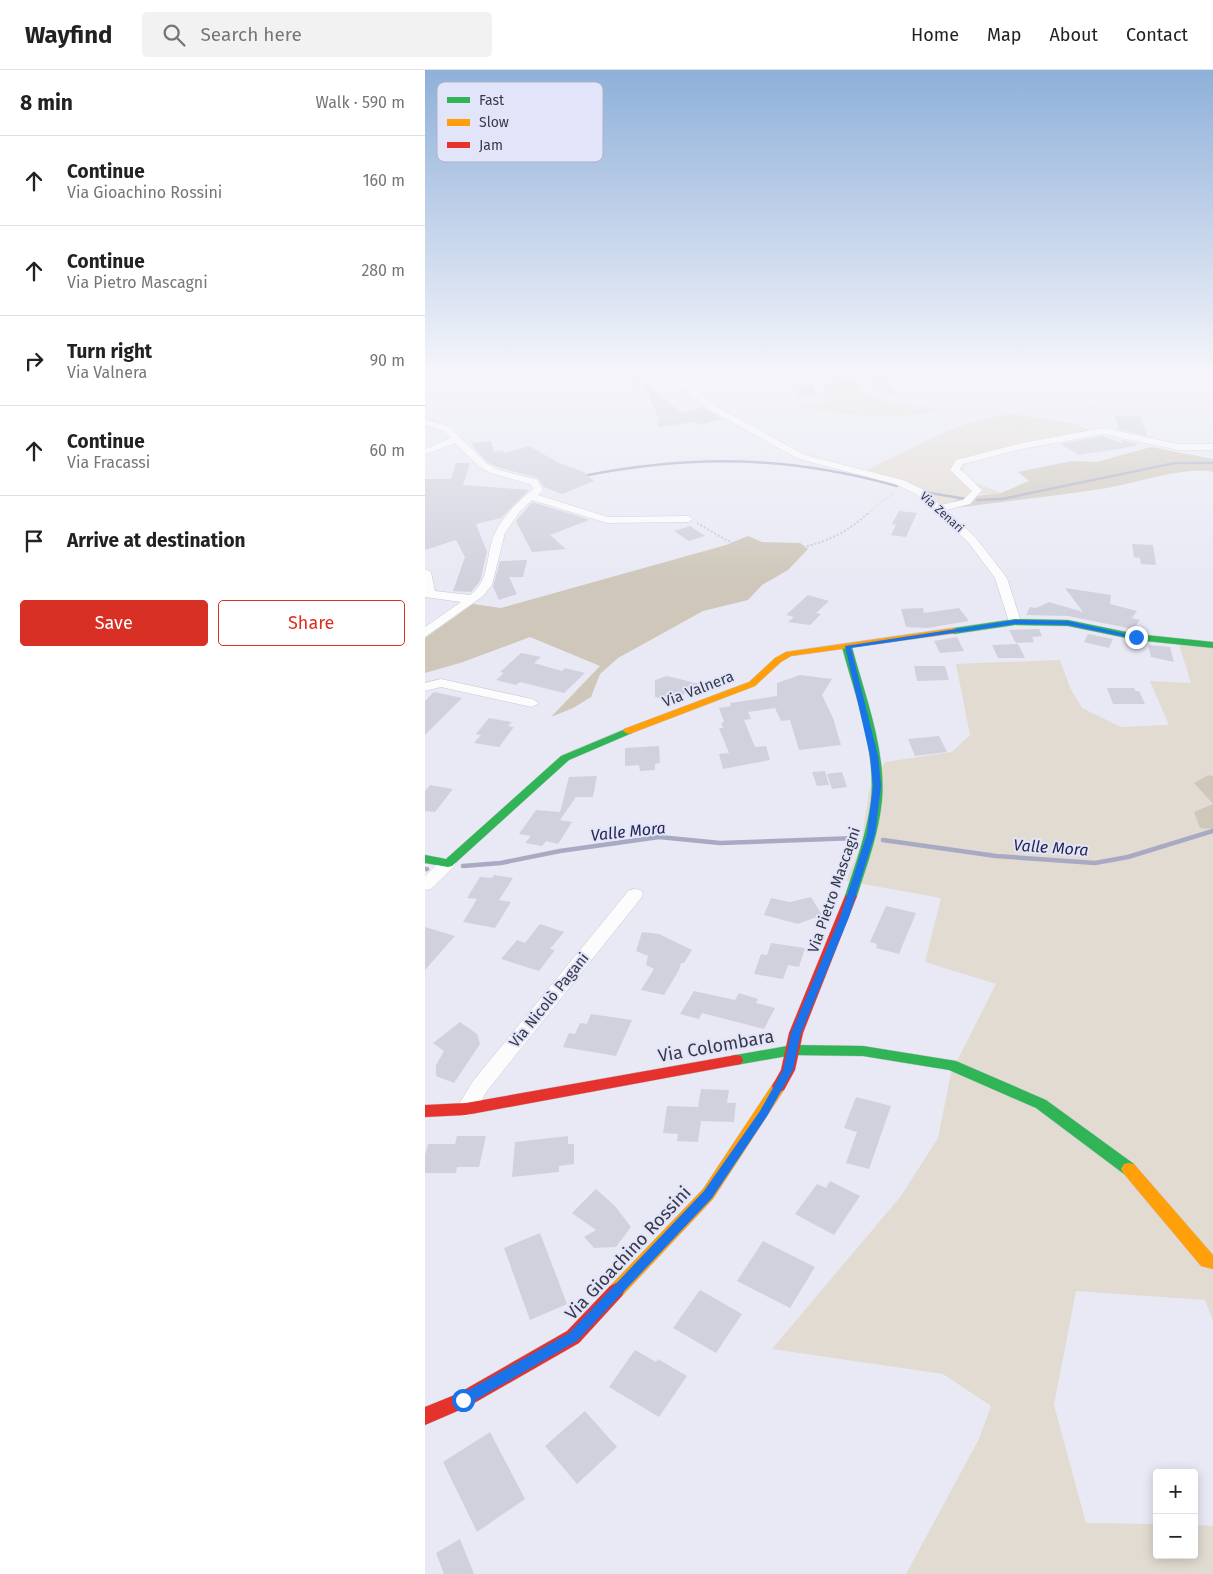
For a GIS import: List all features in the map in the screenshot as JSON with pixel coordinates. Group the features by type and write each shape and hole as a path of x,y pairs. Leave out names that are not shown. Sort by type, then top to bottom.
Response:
{"street":[{"path":"425,452 456,439"},
{"path":"425,633 472,599 488,583 500,533 517,508 533,497 538,490 534,482 493,471 483,465 456,439"},
{"name":"Via Zenari","path":"770,439 802,457 899,482 914,488 939,508 972,540 1001,578 1015,622"},
{"path":"939,508 966,502 975,496 977,490 955,470 959,462 1022,446 1061,439"},
{"path":"1142,439 1178,446 1213,447"},
{"path":"533,497 607,520 688,519"},
{"path":"425,572 428,593 443,597 472,599"},
{"name":"Via Valnera","path":"448,863 565,758 598,742 752,684 782,656 1015,622 1068,623 1136,637 1213,645"},
{"name":"Via Pietro Mascagni","path":"793,1050 796,1033 844,917 871,834 877,786 874,756 847,647"},
{"path":"425,687 441,683 533,703"},
{"path":"425,858 448,863"},
{"path":"425,885 448,863"},
{"name":"Via Nicolò Pagani","path":"466,1109 480,1086 635,894"},
{"name":"Via Colombara","path":"425,1111 466,1109 793,1050 863,1051 951,1065 1041,1104 1129,1169 1207,1261 1213,1262"},
{"name":"Via Gioachino Rossini","path":"425,1416 463,1400 573,1337 708,1194 763,1114 788,1070 793,1050"}],"path":[{"path":"688,519 736,544 763,549 796,548 823,544 844,534 865,519 884,497 914,488"}],"shaded area":[{"path":"929,439 1066,439 978,458 962,466 964,472 972,480 1001,493 970,495 939,510 920,493 862,472"},
{"path":"1151,447 1213,459 1213,472 1189,471 1174,473 1101,489 939,510 959,498 1001,493 1029,481 1018,472 1071,461 1097,462"},
{"path":"748,536 762,542 800,543 808,549 788,570 762,585 748,600 703,611 618,658 600,674 591,697 573,708 551,717 600,666 530,637 463,662 425,673 425,638 473,604 501,608 726,545"},
{"path":"1179,644 1213,648 1213,776 1208,775 1194,783 1213,804 1195,812 1200,827 1213,829 1213,1321 1205,1300 1076,1291 1054,1405 1086,1523 1153,1524 1153,1559 1198,1559 1198,1525 1213,1526 1213,1574 906,1574 979,1439 991,1406 943,1374 772,1349 901,1196 938,1138 951,1073 996,984 925,962 941,898 846,881 861,845 869,791 885,762 952,752 970,735 956,664 1060,660 1070,688 1082,708 1121,727 1169,725 1150,681 1191,683"},
{"path":"1208,775 1213,776 1213,804 1194,783"},
{"path":"1213,804 1213,829 1200,828 1194,812"}],"building":[{"path":"1086,439 1111,439 1123,444 1121,440 1137,443 1136,446 1079,455 1060,444"},
{"path":"491,441 494,452 502,450 505,453 529,446 557,462 584,472 594,481 562,494 544,487 538,478 497,467 487,462 474,448 472,443"},
{"path":"456,463 470,463 463,485 529,490 501,518 476,524 487,552 480,581 471,592 453,591 465,557 456,540 425,550 425,479 451,479"},
{"path":"532,502 589,520 550,535 566,549 532,552 516,521"},
{"path":"899,511 917,513 906,537 891,535 896,525 892,524"},
{"path":"690,526 705,536 689,541 674,531"},
{"path":"1132,544 1153,545 1156,565 1141,564 1140,558 1134,557"},
{"path":"527,560 523,577 509,577 517,594 499,600 493,587 500,561"},
{"path":"1065,588 1111,595 1110,604 1137,611 1132,618 1140,620 1133,629 1068,616 1026,615 1030,607 1036,608 1049,602 1083,612"},
{"path":"808,595 829,601 816,613 821,614 810,625 788,622 794,617 786,615"},
{"path":"923,608 924,613 959,608 969,621 927,628 906,627 901,609"},
{"path":"1039,629 1042,636 1032,637 1034,642 1016,643 1009,630"},
{"path":"1088,634 1113,639 1109,648 1084,642"},
{"path":"957,637 964,651 940,653 934,641"},
{"path":"1018,644 1025,658 998,658 992,645"},
{"path":"1148,645 1170,647 1174,662 1151,657"},
{"path":"521,653 541,657 534,663 562,671 565,668 585,673 564,693 520,682 516,685 496,680 504,673 500,672"},
{"path":"914,666 945,666 949,680 917,681"},
{"path":"800,675 832,679 822,695 833,718 841,745 799,750 790,720 781,721 775,708 748,712 751,719 744,720 755,747 766,746 770,760 723,769 719,754 729,753 719,728 723,728 721,723 724,722 719,708 731,706 730,703 777,696 777,683"},
{"path":"667,676 708,686 667,700 655,697 655,680"},
{"path":"1107,688 1134,688 1136,691 1139,691 1145,704 1113,704"},
{"path":"434,692 462,698 425,735 425,701"},
{"path":"489,718 512,722 508,726 514,727 499,747 474,743 481,735 476,734"},
{"path":"939,736 947,752 915,756 908,739"},
{"path":"659,746 660,763 655,764 655,770 640,771 639,765 625,766 625,748"},
{"path":"825,771 829,785 817,786 812,772"},
{"path":"842,772 847,787 832,789 827,774"},
{"path":"597,776 593,797 576,797 560,820 572,822 558,844 546,841 542,846 525,843 531,836 519,834 536,810 560,812 569,777"},
{"path":"430,785 453,789 435,812 425,811 425,791"},
{"path":"494,875 513,878 499,900 511,902 495,928 463,922 477,899 467,898 480,877 492,878"},
{"path":"811,897 822,915 798,924 764,915 771,898 790,902"},
{"path":"886,906 916,913 899,954 876,948 877,944 870,942"},
{"path":"540,924 564,932 550,949 555,950 539,971 501,959 517,940 525,943"},
{"path":"425,927 455,936 425,970"},
{"path":"642,932 659,934 692,950 684,963 681,963 679,970 664,995 641,990 654,969 646,965 648,956 636,951"},
{"path":"771,943 805,948 799,967 788,965 783,979 754,974 761,954 767,955"},
{"path":"694,991 735,1000 739,993 758,999 756,1003 775,1008 764,1029 702,1013 699,1019 680,1014"},
{"path":"591,1014 632,1020 616,1056 563,1047 569,1033 575,1034 580,1023 587,1024"},
{"path":"460,1022 477,1034 480,1044 454,1083 436,1076 436,1065 444,1051 433,1043"},
{"path":"701,1089 729,1090 727,1103 736,1103 734,1122 701,1121 698,1142 677,1141 678,1134 663,1133 667,1106 698,1107"},
{"path":"856,1097 891,1106 869,1169 846,1163 857,1132 844,1128"},
{"path":"457,1136 486,1136 479,1167 457,1167 456,1173 425,1173 425,1156 428,1144 455,1144"},
{"path":"568,1136 568,1144 574,1144 574,1164 559,1166 559,1172 512,1177 515,1142"},
{"path":"830,1181 860,1196 834,1235 795,1214 817,1184 826,1188"},
{"path":"596,1189 615,1206 631,1227 616,1247 594,1248 584,1237 596,1230 572,1213"},
{"path":"540,1233 567,1304 530,1320 504,1248"},
{"path":"763,1241 815,1267 790,1308 737,1281"},
{"path":"700,1290 742,1314 716,1353 673,1328"},
{"path":"635,1350 656,1362 658,1359 687,1376 659,1417 609,1387"},
{"path":"585,1411 617,1447 577,1484 545,1446"},
{"path":"490,1432 525,1499 477,1532 443,1462"},
{"path":"460,1539 474,1574 444,1574 436,1553"}],"waterway":[{"path":"583,476 663,464 741,462 818,469 897,486"},
{"path":"977,500 1002,499 1175,463 1213,463"},
{"path":"924,492 966,499"},
{"name":"Valle Mora","path":"883,840 996,856 1095,863 1128,857 1213,831"},
{"name":"Valle Mora","path":"463,866 501,863 560,851 659,837 720,843 856,838"}],"traffic: fast":[{"path":"954,631 1015,622 1068,623 1136,637 1213,645"},
{"path":"847,647 870,733 877,785 872,828 851,896"},
{"path":"425,859 448,863 565,758 628,731"},
{"path":"736,1060 793,1050 863,1051 951,1065 1041,1104 1129,1169"}],"traffic: slow":[{"path":"628,731 752,684 778,660 789,654 954,631"},
{"path":"616,1291 708,1194 779,1086"},
{"path":"1129,1169 1207,1261 1213,1262"}],"traffic: jam":[{"path":"779,1086 788,1070 796,1033 851,896"},
{"path":"425,1111 466,1109 736,1060"},
{"path":"425,1416 463,1400 573,1337 616,1291"}],"route":[{"path":"463,1400 573,1337 708,1194 763,1114 788,1070 796,1033 844,917 871,834 877,786 874,756 847,647 1015,622 1068,623 1136,637"}]}
